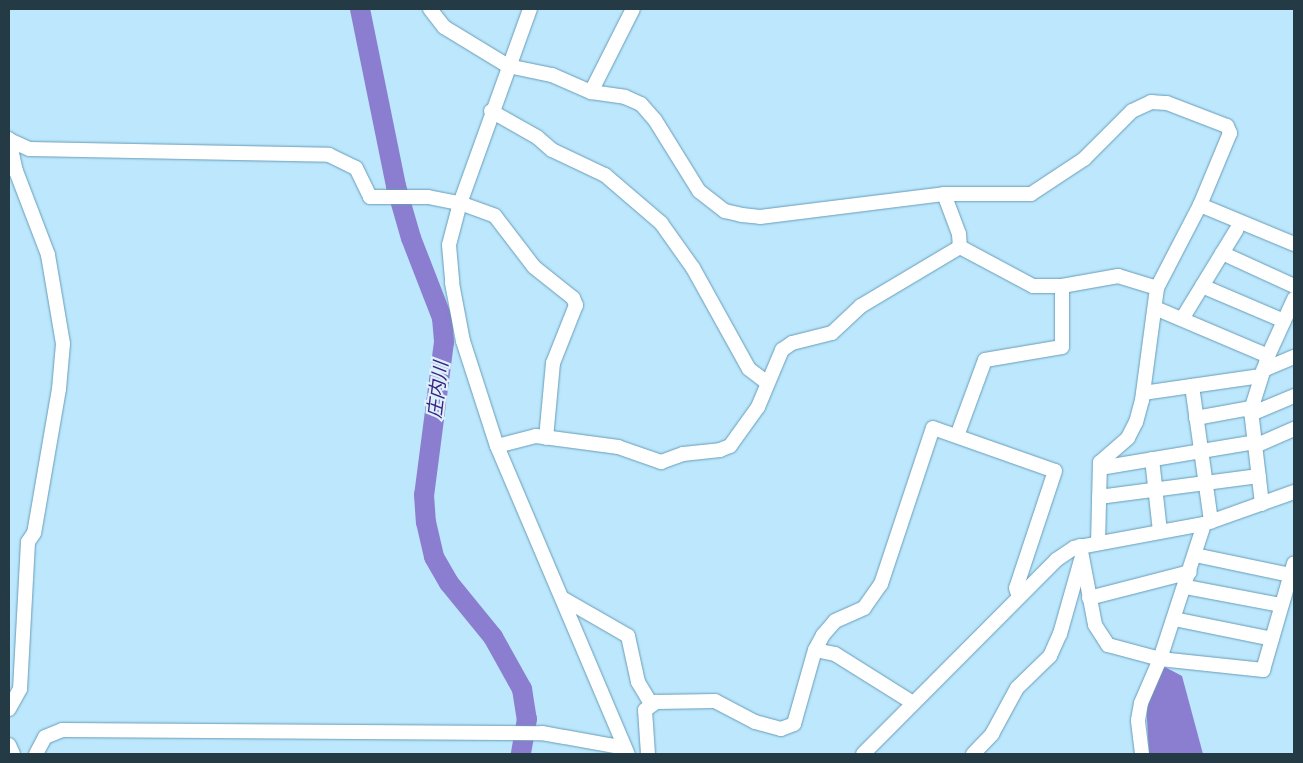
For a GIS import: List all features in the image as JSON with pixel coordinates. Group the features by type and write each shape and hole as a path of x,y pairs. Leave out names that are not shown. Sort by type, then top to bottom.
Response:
{"street":[{"path":"430,9 444,27 508,66 552,74 591,92 625,98 641,104 655,120 699,191 725,211 760,217 944,194 1030,194 1084,159 1132,111 1151,102 1167,102 1227,126 1230,133 1200,204 1158,288 1143,393 1128,438 1100,462 1098,542"},
{"path":"591,92 633,9"},
{"path":"526,10 460,203 449,245 452,282 463,341 497,446 626,751"},
{"path":"491,111 537,137 552,150 605,175 661,223 693,268 749,369 766,382"},
{"path":"9,139 29,149 329,155 356,168 370,196 377,198 428,196 460,203 495,216 534,267 573,298 576,305 553,364 546,438"},
{"path":"9,139 16,171 48,255 63,344 60,388 34,533 28,542 20,689 9,709"},
{"path":"944,194 959,234 960,247"},
{"path":"1200,204 1294,244"},
{"path":"1182,319 1236,229"},
{"path":"497,446 536,436 618,447 661,462 683,454 720,450 730,446 758,407 766,382 782,350 792,343 832,333 861,306 960,247"},
{"path":"960,247 1033,286 1062,286 1118,276 1158,288"},
{"path":"1222,253 1294,286"},
{"path":"957,436 985,360 1062,347 1062,286"},
{"path":"1202,286 1284,321"},
{"path":"1262,504 1251,411 1268,356 1294,298"},
{"path":"1155,308 1268,356"},
{"path":"1143,393 1262,373 1294,357"},
{"path":"1142,754 1138,720 1141,703 1160,660 1195,554 1208,523 1205,483 1192,386"},
{"path":"1196,418 1251,411 1294,396"},
{"path":"648,754 645,710 651,704 715,701 755,722 788,729 794,724 815,650 835,621 864,608 881,584 932,428 1056,471 1016,588 1019,597"},
{"path":"1100,468 1255,444 1294,429"},
{"path":"1152,459 1160,532"},
{"path":"1099,497 1259,476"},
{"path":"863,754 1056,560 1080,552 1098,542 1208,523 1294,492"},
{"path":"1080,552 1095,626 1108,645 1160,660 1263,670 1292,569 1195,554"},
{"path":"973,754 992,734 1018,688 1039,668 1054,647 1080,552"},
{"path":"1089,598 1190,572"},
{"path":"1186,586 1281,605"},
{"path":"562,598 628,636 632,642 638,682 651,704"},
{"path":"1174,619 1272,639"},
{"path":"815,650 834,654 913,702"},
{"path":"36,754 44,737 62,730 542,733 626,751"},
{"path":"9,746 12,754"}],"shaded area":[{"path":"1163,666 1182,676 1203,754 1149,754 1146,701"}],"waterway":[{"name":"庄内川","path":"360,9 396,186 411,238 442,318 444,342 424,495 426,522 434,557 449,583 493,637 522,689 527,719 521,754"}]}
